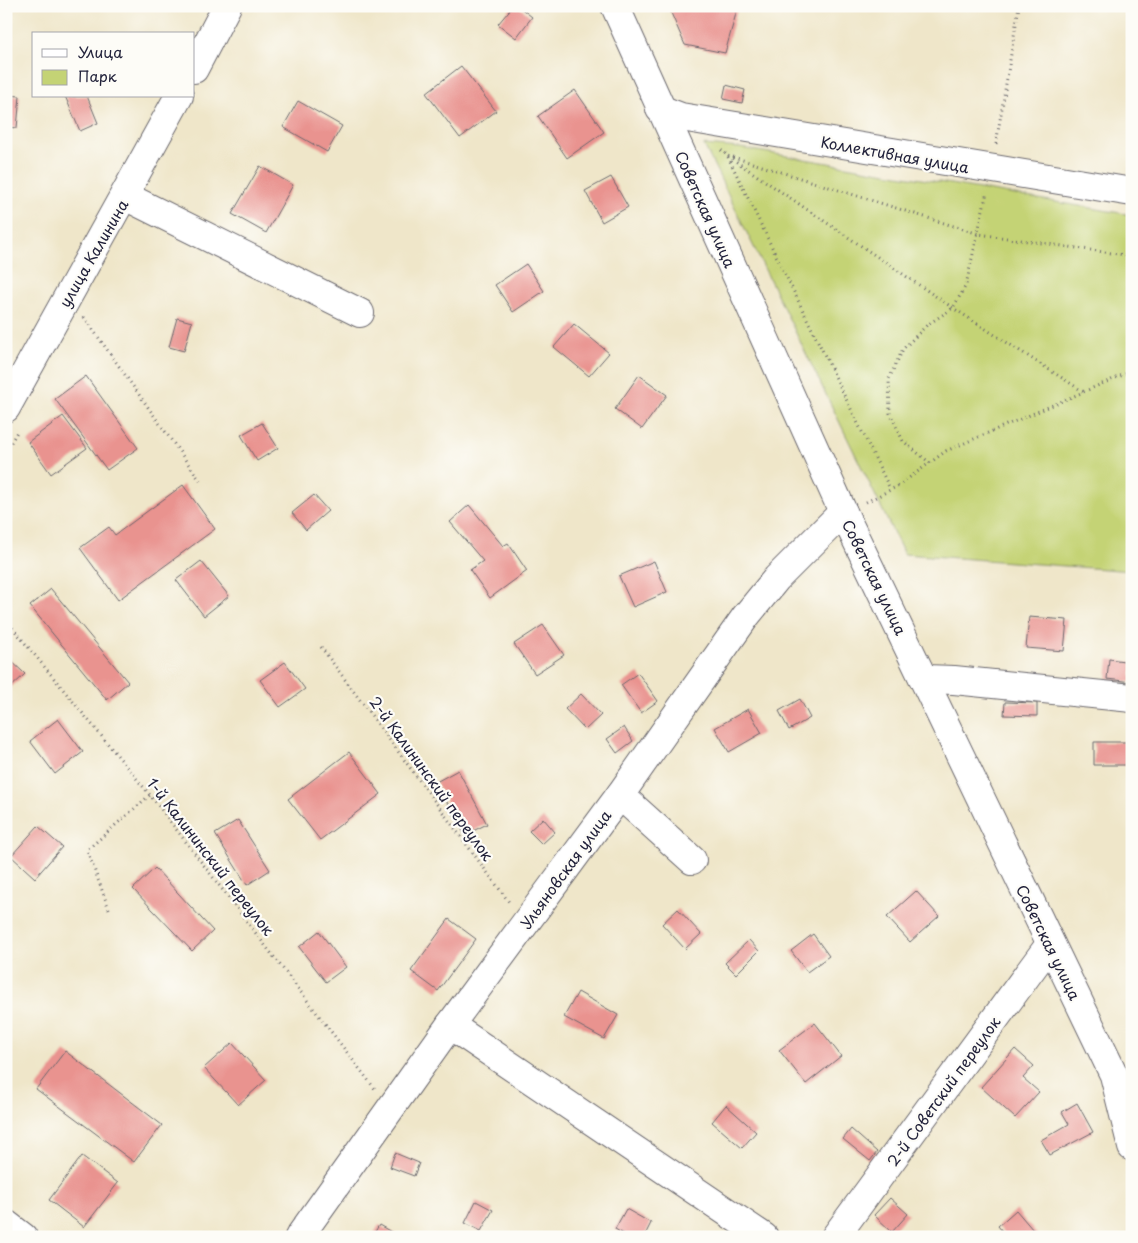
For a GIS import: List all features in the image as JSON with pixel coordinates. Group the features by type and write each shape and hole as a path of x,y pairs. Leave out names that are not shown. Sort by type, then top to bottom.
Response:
{"street":[{"path":"195,67 227,6"},
{"name":"Советская улица","path":"614,6 843,512 925,679 1050,944 1123,1076 1132,1147"},
{"name":"улица Калинина","path":"6,408 178,98"},
{"name":"Коллективная улица","path":"660,109 680,117 1132,192"},
{"path":"125,196 360,313"},
{"name":"Ульяновская улица","path":"299,1237 450,1025 620,795 746,616 777,578 843,512"},
{"path":"925,679 954,680 1132,698"},
{"path":"620,795 692,860"},
{"name":"2-й Советский переулок","path":"835,1237 1050,944"},
{"path":"450,1025 764,1237"},
{"path":"6,1224 23,1237"}],"path":[{"path":"930,463 903,441 890,413 889,379 903,349 927,325 954,308 966,285 992,170 1019,6"},
{"path":"714,144 727,155 954,308 1084,392"},
{"path":"727,155 890,489"},
{"path":"727,155 978,234 1132,256"},
{"path":"67,298 83,316 201,482"},
{"path":"843,512 890,489 946,451 1132,371"},
{"name":"1-й Калининский переулок","path":"6,620 150,795 391,1110"},
{"name":"2-й Калининский переулок","path":"321,647 525,923"},
{"path":"109,909 87,850 150,795"}],"green space":[{"path":"704,145 740,148 1132,215 1132,571 904,554"}],"building":[{"path":"513,6 518,6 532,17 516,38 498,24"},
{"path":"668,6 731,6 737,10 725,53 685,45"},
{"path":"461,66 496,111 460,138 426,93"},
{"path":"726,85 745,90 742,103 723,99"},
{"path":"575,90 604,132 567,158 538,116"},
{"path":"6,95 20,96 17,128 6,127"},
{"path":"66,98 88,98 98,123 80,131"},
{"path":"298,101 342,126 327,152 283,127"},
{"path":"260,166 293,185 266,233 232,214"},
{"path":"611,177 628,207 602,222 585,191"},
{"path":"526,264 544,291 513,312 495,285"},
{"path":"177,318 192,322 184,351 169,347"},
{"path":"574,324 609,353 589,376 554,347"},
{"path":"639,375 667,395 642,429 615,409"},
{"path":"86,376 138,448 107,470 55,399"},
{"path":"63,416 87,448 51,474 28,442"},
{"path":"262,423 278,448 257,461 241,435"},
{"path":"183,485 215,529 118,600 80,548 109,527 115,535"},
{"path":"314,495 328,511 306,530 292,513"},
{"path":"469,505 503,546 508,543 527,571 490,598 470,570 483,561 450,522"},
{"path":"201,561 229,596 204,616 176,580"},
{"path":"654,561 667,592 633,607 619,576"},
{"path":"51,589 128,682 107,700 30,606"},
{"path":"1029,617 1067,620 1064,651 1026,648"},
{"path":"543,625 564,655 535,674 514,644"},
{"path":"6,656 25,674 6,692"},
{"path":"1109,659 1132,662 1132,682 1107,679"},
{"path":"285,662 305,689 280,707 260,680"},
{"path":"638,673 658,701 641,713 621,685"},
{"path":"581,694 601,715 585,730 565,709"},
{"path":"800,699 810,718 789,730 779,711"},
{"path":"1005,702 1037,703 1037,716 1004,715"},
{"path":"748,709 762,733 729,752 715,728"},
{"path":"58,719 83,752 55,774 30,741"},
{"path":"624,727 633,741 617,753 607,739"},
{"path":"1094,742 1127,742 1126,765 1094,765"},
{"path":"349,752 381,794 320,840 288,799"},
{"path":"458,770 487,824 465,835 436,782"},
{"path":"543,818 555,832 542,844 529,831"},
{"path":"238,820 270,870 247,885 215,834"},
{"path":"38,826 62,847 35,878 11,856"},
{"path":"155,868 213,931 192,951 133,889"},
{"path":"916,891 939,916 910,942 887,917"},
{"path":"678,909 701,934 685,949 662,924"},
{"path":"449,919 476,939 438,991 411,971"},
{"path":"319,931 346,967 326,982 299,947"},
{"path":"813,934 829,956 807,972 791,951"},
{"path":"749,940 759,951 736,974 725,963"},
{"path":"578,992 618,1015 604,1039 564,1017"},
{"path":"815,1023 841,1056 806,1084 779,1050"},
{"path":"232,1043 266,1080 238,1105 204,1068"},
{"path":"1015,1049 1034,1066 1023,1078 1039,1092 1015,1118 981,1087"},
{"path":"65,1051 162,1125 134,1162 36,1089"},
{"path":"1077,1103 1093,1132 1050,1155 1041,1140 1069,1124 1062,1112"},
{"path":"726,1105 756,1132 742,1148 712,1122"},
{"path":"851,1129 877,1152 870,1161 843,1139"},
{"path":"395,1153 419,1163 414,1176 390,1167"},
{"path":"82,1156 118,1183 84,1227 49,1200"},
{"path":"890,1198 908,1214 892,1232 874,1215"},
{"path":"476,1201 493,1210 481,1231 465,1223"},
{"path":"626,1209 651,1223 644,1237 629,1237 615,1229"},
{"path":"1016,1210 1039,1237 1007,1237 998,1226"},
{"path":"379,1225 400,1237 372,1237"}]}
